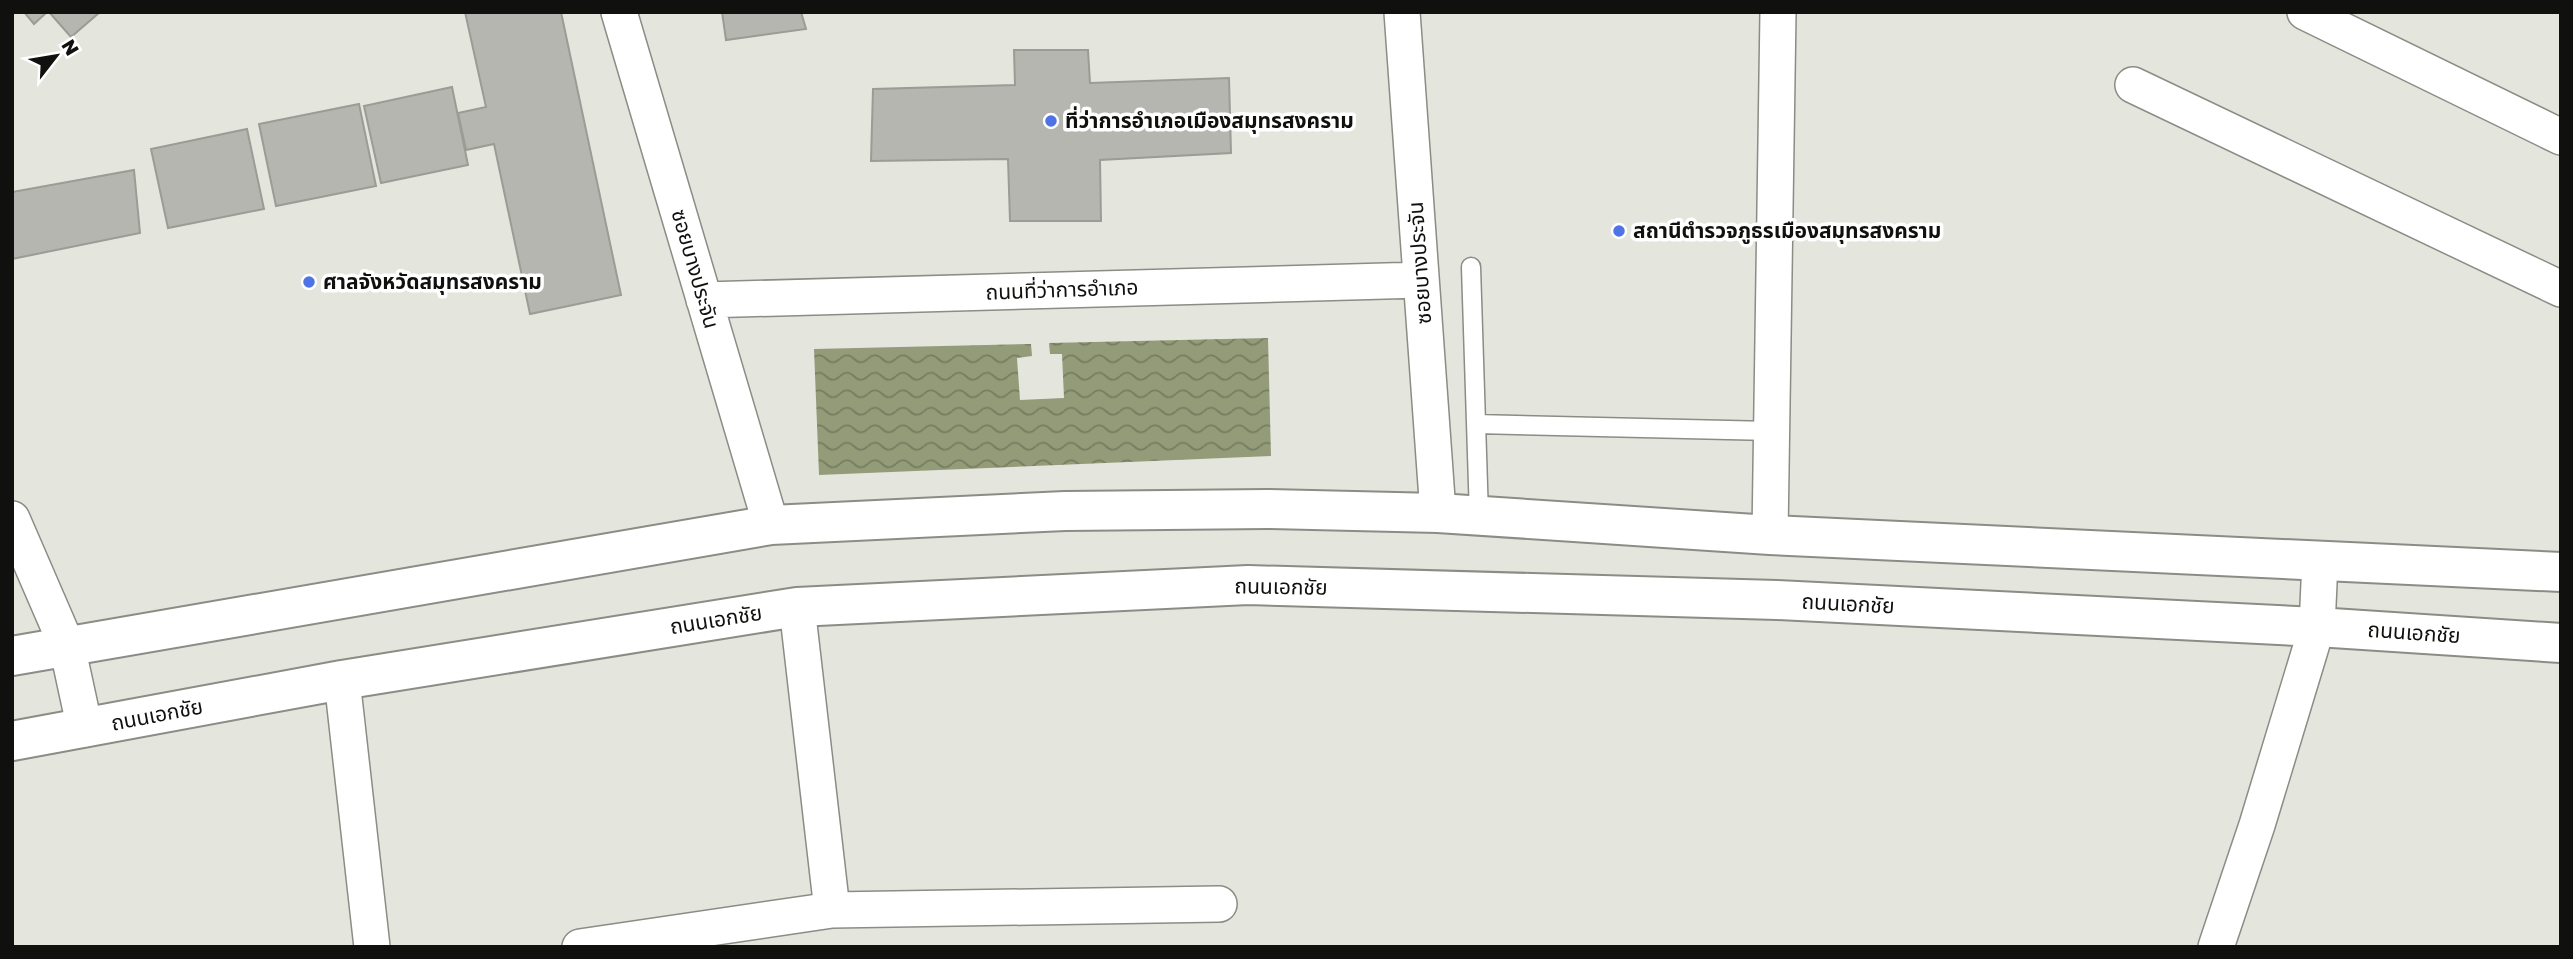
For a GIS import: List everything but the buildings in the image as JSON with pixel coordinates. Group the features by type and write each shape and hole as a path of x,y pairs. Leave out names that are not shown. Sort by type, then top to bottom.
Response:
{"main road":[{"path":"12,656 771,525 1065,511 1268,509 1438,513 1770,535 2561,572"},
{"name":"ถนนเอกชัย","path":"12,741 342,680 797,607 1248,585 1777,600 2317,627 2561,643"}],"street":[{"name":"ซอยบางประจัน","path":"619,12 771,525"},
{"name":"ซอยบางประจัน","path":"1402,12 1438,513"},
{"path":"1770,535 1778,12"},
{"path":"2305,12 2561,136"},
{"path":"2133,85 2561,289"},
{"name":"ถนนที่ว่าการอำเภอ","path":"704,300 1421,280"},
{"path":"12,519 67,646 85,729"},
{"path":"2216,947 2257,825 2317,627 2319,561"},
{"path":"797,607 832,910"},
{"path":"342,680 372,947"},
{"path":"580,947 832,910 1219,904"}],"lane":[{"path":"1471,267 1479,516"},
{"path":"1476,424 1772,431"}],"water":[{"path":"1268,338 1271,456 819,475 814,349 1031,344 1032,356 1017,358 1020,400 1064,398 1062,354 1050,354 1049,343"}],"place":[{"name":"ที่ว่าการอำเภอเมืองสมุทรสงคราม","path":"1051,121"},
{"name":"สถานีตำรวจภูธรเมืองสมุทรสงคราม","path":"1619,231"},
{"name":"ศาลจังหวัดสมุทรสงคราม","path":"309,282"}]}
